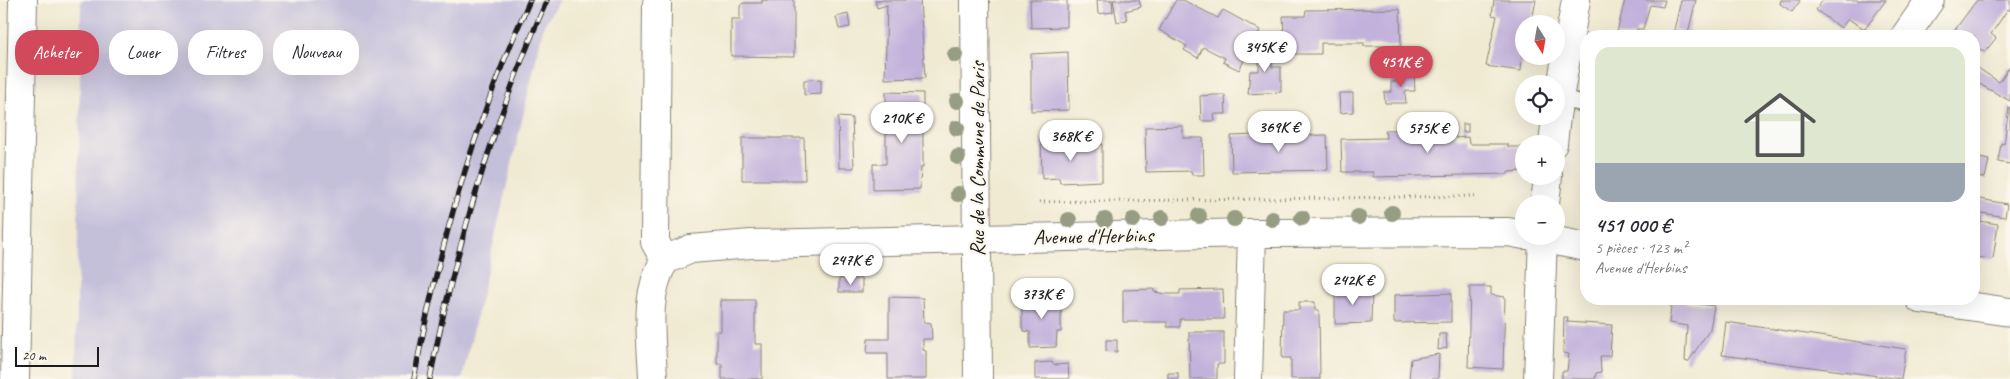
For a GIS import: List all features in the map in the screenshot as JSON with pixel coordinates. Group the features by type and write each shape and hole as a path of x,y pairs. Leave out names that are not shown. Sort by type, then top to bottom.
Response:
{"street":[{"path":"15,379 22,0"},
{"name":"Rue de la Commune de Paris","path":"975,0 978,379"},
{"path":"1563,75 1576,0"},
{"path":"1909,30 1930,0"},
{"path":"653,379 650,293 656,274 665,260 655,242 657,3"},
{"path":"1248,379 1252,233"},
{"name":"Avenue d'Herbins","path":"665,260 691,249 751,244 1252,233 1515,233"},
{"name":"Avenue d'Herbins","path":"1565,242 1580,246"},
{"path":"1536,245 1538,379"},
{"path":"1962,305 2010,312"}],"lane":[{"path":"1565,108 1580,105"}],"path":[{"path":"1039,202 1477,196"}],"shaded area":[{"path":"81,0 559,0 544,25 462,379 76,379 80,75 99,75 99,30 81,30"}],"building":[{"path":"762,0 794,0 794,57 731,56 731,19 740,19 740,6 743,3 762,3"},
{"path":"875,0 920,0 925,78 885,79 887,5 877,8"},
{"path":"1030,0 1067,0 1067,27 1031,28"},
{"path":"1097,0 1112,0 1113,12 1098,14"},
{"path":"1113,0 1139,0 1141,7 1125,11 1127,20 1117,22"},
{"path":"1176,0 1183,0 1218,18 1223,10 1260,30 1239,70 1223,62 1225,58 1203,47 1198,58 1184,50 1187,46 1159,30"},
{"path":"1494,0 1536,0 1533,15 1515,15 1515,65 1521,65 1521,71 1486,66 1497,16 1492,15"},
{"path":"1625,0 1665,0 1663,7 1650,5 1643,29 1618,30"},
{"path":"1681,0 1696,0 1689,30 1674,30"},
{"path":"1781,0 1800,1 1792,12 1780,4"},
{"path":"1823,0 1886,0 1865,29 1848,19 1841,28 1816,10"},
{"path":"1977,0 2010,0 2010,11 2008,9 1991,34 1996,38 1985,52 1980,49 1980,30 1955,30"},
{"path":"1400,9 1401,46 1364,46 1364,43 1321,43 1321,54 1285,54 1283,16 1305,16 1306,10"},
{"path":"848,14 850,27 839,29 836,17"},
{"path":"1259,39 1271,46 1272,67 1281,67 1281,92 1248,94 1250,71 1259,71"},
{"path":"1068,52 1069,110 1031,111 1031,54"},
{"path":"2010,66 2010,101 1980,84 1980,69 1999,82"},
{"path":"1414,70 1415,91 1405,91 1406,103 1385,103 1384,92 1391,92 1391,82 1399,82 1399,71"},
{"path":"821,79 821,94 804,95 804,80"},
{"path":"886,92 923,93 923,167 921,167 920,189 873,190 873,164 886,164"},
{"path":"1339,93 1353,93 1353,112 1340,113"},
{"path":"1225,95 1226,114 1214,114 1215,121 1201,121 1200,96"},
{"path":"2009,107 2010,164 1998,162 2001,143 2004,144"},
{"path":"838,117 852,118 854,168 839,168"},
{"path":"1428,123 1455,123 1455,138 1468,137 1469,144 1508,144 1508,147 1515,147 1515,172 1509,172 1508,174 1373,177 1373,172 1342,172 1341,139 1386,138 1385,130 1428,129"},
{"path":"1463,124 1468,124 1468,132 1463,132"},
{"path":"1183,126 1183,138 1203,138 1204,175 1192,175 1191,171 1146,172 1145,127"},
{"path":"1279,134 1279,136 1327,135 1328,170 1232,172 1231,136"},
{"path":"1057,137 1057,144 1102,144 1102,181 1060,183 1059,178 1042,179 1041,138"},
{"path":"742,138 804,138 805,180 742,180"},
{"path":"1980,158 1989,160 1985,178 1980,177"},
{"path":"1980,199 2007,204 2005,217 1982,213 1980,221"},
{"path":"1980,221 1998,224 1993,259 1980,258"},
{"path":"839,279 862,279 862,292 839,292"},
{"path":"1335,287 1348,287 1349,291 1372,291 1371,323 1335,324"},
{"path":"1470,287 1491,287 1491,295 1505,297 1503,369 1468,367"},
{"path":"1154,289 1154,292 1180,294 1180,290 1223,289 1224,319 1180,319 1180,327 1167,327 1167,322 1123,322 1123,290"},
{"path":"1451,293 1451,322 1394,323 1394,295"},
{"path":"1058,294 1061,297 1061,332 1057,332 1056,347 1030,348 1030,332 1024,331 1022,327 1022,307 1026,307 1026,295"},
{"path":"889,297 923,298 924,322 931,323 932,339 923,339 923,350 926,351 926,379 888,379 888,353 867,353 868,339 889,339"},
{"path":"721,300 755,300 755,344 762,344 762,379 722,379 722,364 717,364 717,331 721,331"},
{"path":"1299,302 1315,302 1315,310 1319,310 1320,379 1291,379 1291,358 1282,358 1283,310 1299,310"},
{"path":"1671,305 1714,306 1710,329 1688,362 1685,361 1687,326 1669,323"},
{"path":"1564,317 1568,317 1567,322 1612,325 1610,356 1600,356 1601,372 1596,373 1595,379 1562,379 1562,371 1567,371 1569,354 1563,353"},
{"path":"1726,322 1906,349 1901,379 1722,355"},
{"path":"1189,332 1224,332 1224,364 1217,364 1217,379 1190,379"},
{"path":"1439,334 1446,334 1447,348 1438,350"},
{"path":"1106,340 1117,340 1117,352 1106,351"},
{"path":"1439,354 1438,379 1409,379 1411,359"},
{"path":"1052,362 1055,365 1068,364 1069,379 1035,379 1035,363"},
{"path":"1168,373 1178,373 1178,379 1168,379"}],"railway":[{"path":"414,379 435,282 460,186 492,92 530,0"},
{"path":"430,379 451,282 478,186 509,92 547,0"}]}
